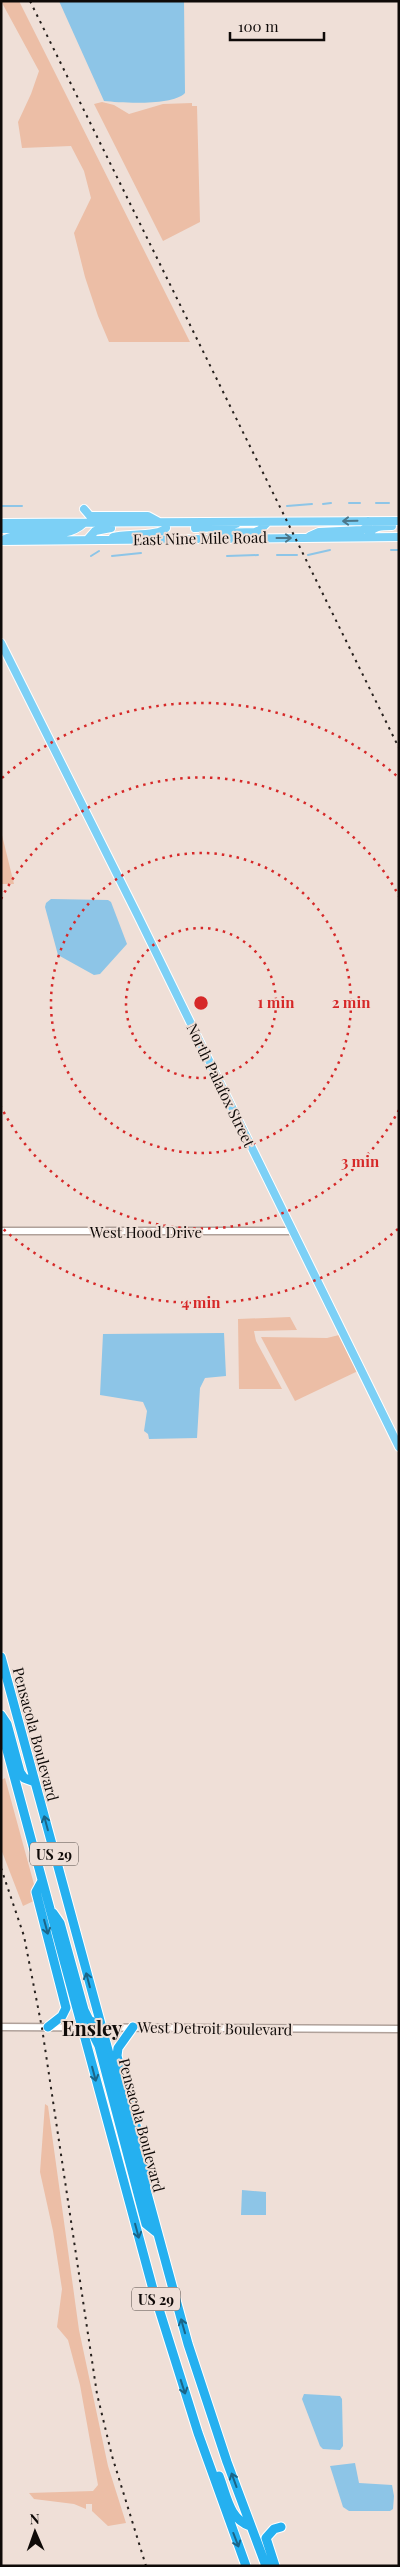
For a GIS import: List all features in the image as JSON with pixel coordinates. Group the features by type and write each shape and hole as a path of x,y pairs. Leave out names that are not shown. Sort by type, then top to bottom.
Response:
{"highway":[{"name":"Pensacola Boulevard","path":"1,1657 188,2344 250,2526 266,2566"},
{"path":"1,1714 7,1724 20,1772 24,1778 35,1782"},
{"name":"US 29","path":"1,1728 154,2293 198,2433 246,2566"},
{"path":"42,1881 36,1892 66,2008 62,2016 48,2028"},
{"path":"49,1907 60,1922 84,2010 89,2020 101,2027"},
{"path":"82,2027 93,2034 99,2046 146,2224 156,2232"},
{"path":"133,2027 118,2048 117,2056 148,2173 145,2191"},
{"path":"198,2433 208,2445 234,2516 240,2522 250,2526"},
{"path":"275,2566 266,2538 274,2529 281,2527"}],"main road":[{"path":"84,509 90,516 148,516 163,525"},
{"path":"306,538 318,532 362,530 368,527 368,521"},
{"name":"East Nine Mile Road","path":"1,523 84,523 226,528 241,522 399,521"},
{"path":"268,522 268,538"},
{"path":"203,538 215,533 260,530 268,522"},
{"path":"1,529 60,528 71,523"},
{"path":"1,541 16,534 64,534 77,530 84,523"},
{"path":"107,539 123,534 157,533 163,525"},
{"path":"88,539 92,533 103,528 163,525"},
{"path":"368,537 370,531 376,527 399,526"},
{"name":"East Nine Mile Road","path":"1,541 397,538"},
{"name":"North Palafox Street","path":"1,643 138,916 399,1447"}],"street":[{"name":"West Hood Drive","path":"1,1231 292,1232"},
{"name":"West Detroit Boulevard","path":"1,2027 399,2029"}],"shaded area":[{"path":"1,1 19,1 190,342 109,342 85,277 74,233 91,198 84,171 71,146 22,148 18,122 39,71"},
{"path":"102,102 114,105 129,114 163,104 192,103 192,106 197,106 200,222 163,241 94,104"},
{"path":"1,831 14,884 1,884"},
{"path":"290,1317 297,1330 254,1331 256,1341 282,1389 239,1389 238,1319"},
{"path":"339,1335 358,1371 295,1401 261,1337 327,1338"},
{"path":"5,1778 38,1899 23,1906 1,1849 1,1780"},
{"path":"45,2104 48,2106 79,2330 108,2466 126,2523 108,2526 92,2511 92,2504 86,2504 86,2509 74,2504 34,2499 29,2493 93,2491 98,2485 80,2385 68,2340 57,2327 62,2289 53,2231 40,2172"}],"water":[{"path":"59,1 184,1 185,93 179,97 159,102 104,101"},
{"path":"51,899 108,900 111,902 127,944 100,974 94,975 58,955 45,907 46,903"},
{"path":"224,1333 226,1376 205,1378 200,1388 197,1438 149,1439 148,1434 144,1431 147,1411 143,1402 100,1395 103,1334"},
{"path":"242,2190 266,2192 266,2215 241,2215"},
{"path":"304,2394 340,2396 342,2399 343,2446 340,2450 323,2449 320,2446 302,2399"},
{"path":"355,2463 359,2483 392,2485 394,2496 393,2509 390,2511 349,2511 343,2507 330,2466"}],"waterway":[{"path":"323,504 331,503"},
{"path":"349,503 360,503"},
{"path":"376,503 389,503"},
{"path":"287,506 312,504"},
{"path":"1,506 22,506"},
{"path":"308,555 330,550"},
{"path":"391,550 399,550"},
{"path":"91,556 99,551"},
{"path":"112,556 141,553"},
{"path":"227,556 258,555"},
{"path":"277,555 297,555"}],"railway":[{"path":"30,1 399,748"},
{"path":"1,1868 24,1936 42,2028 97,2394 112,2456 146,2566"}],"district":[{"name":"Ensley","path":"92,2027"}]}
